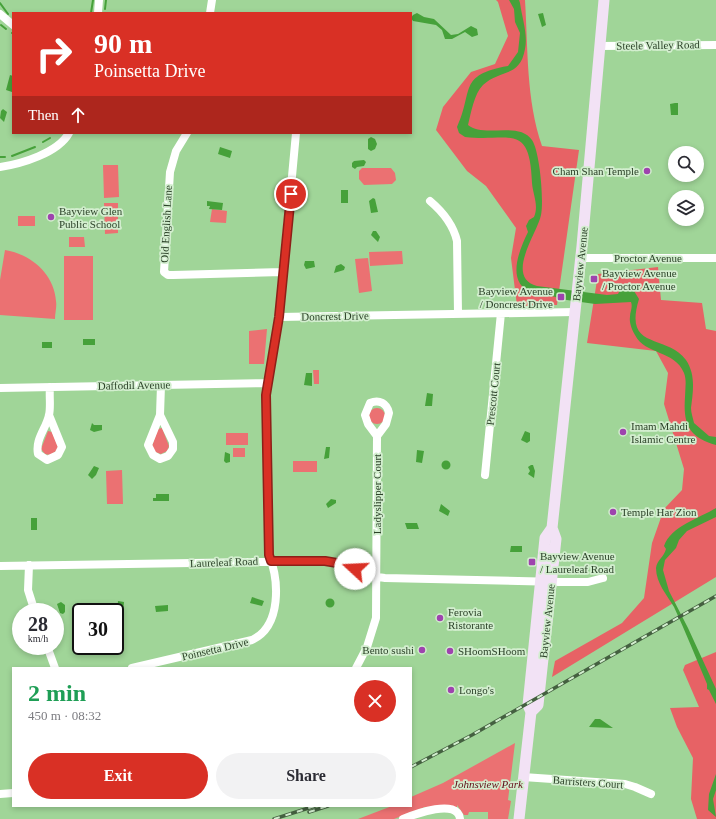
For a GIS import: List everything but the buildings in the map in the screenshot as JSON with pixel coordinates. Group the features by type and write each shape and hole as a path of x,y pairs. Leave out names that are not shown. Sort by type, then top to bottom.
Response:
{"main road":[{"name":"Bayview Avenue","path":"519,819 531,712 538,705 546,581 545,538 552,528 578,279 604,0"}],"street":[{"path":"98,12 99,0"},
{"path":"210,12 212,0"},
{"path":"0,14 12,24"},
{"name":"Steele Valley Road","path":"599,46 716,45"},
{"path":"0,167 20,164 39,155 52,148 68,134"},
{"name":"Old English Lane","path":"185,134 176,151 170,172 164,272 173,275 282,272"},
{"path":"279,317 296,134"},
{"path":"430,200 444,215 455,233 457,241 458,314"},
{"name":"Proctor Avenue","path":"580,258 716,258"},
{"name":"Doncrest Drive","path":"279,317 458,314 575,309"},
{"name":"Prescott Court","path":"485,475 501,312"},
{"name":"Poinsetta Drive","path":"136,667 252,640 260,635 270,623 275,604 274,568 268,550 266,401 279,317"},
{"name":"Daffodil Avenue","path":"0,388 268,383"},
{"path":"160,415 173,442 173,449 168,456 160,459 152,455 148,445 160,415 161,385"},
{"path":"49,415 62,447 58,455 53,459 47,460 38,454 37,449 38,442 49,415 50,387"},
{"name":"Ladyslipper Court","path":"357,667 367,647 375,623 377,577 377,436"},
{"name":"Laureleaf Road","path":"0,566 331,561 377,577 588,582 603,578"},
{"path":"29,565 28,590 32,603"},
{"path":"50,655 55,667"},
{"name":"Barristers Court","path":"523,777 624,784 651,794"},
{"path":"0,794 12,793"},
{"path":"403,819 424,811 455,810 459,813 460,819"}],"green space":[{"path":"103,165 118,165 119,197 104,198"},
{"path":"362,168 391,168 395,173 396,180 392,184 364,185 359,179 359,171"},
{"path":"104,203 118,203 118,233 105,234"},
{"path":"212,209 227,211 226,223 210,222"},
{"path":"18,216 35,216 35,226 18,226"},
{"path":"69,237 84,237 85,247 69,247"},
{"path":"5,250 14,252 32,261 46,274 54,291 56,303 55,319 0,315 0,280"},
{"path":"402,251 403,264 370,266 369,252"},
{"path":"64,256 93,256 93,320 64,320"},
{"path":"368,258 372,291 359,293 355,259"},
{"path":"267,329 264,364 249,364 249,331"},
{"path":"313,370 319,370 319,384 314,384"},
{"path":"374,408 380,408 385,413 383,422 380,424 374,424 369,419 369,413"},
{"path":"162,428 169,446 167,451 161,454 155,452 152,446 158,429"},
{"path":"48,431 52,432 58,447 56,451 50,455 45,454 41,449"},
{"path":"226,433 248,433 248,445 226,445"},
{"path":"233,448 245,448 245,457 233,457"},
{"path":"293,461 317,461 317,472 293,472"},
{"path":"122,470 123,504 107,504 106,471"},
{"name":"Johnsview Park","path":"515,743 508,800 511,801 508,819 488,819 488,812 469,812 468,815 464,815 457,805 457,807 425,807 394,819 358,819 389,807 412,807 412,797 443,783"}],"shaded area":[{"path":"496,0 525,0 530,92 542,146 579,150 557,305 517,306 511,258 516,228 486,186 467,171 436,130 443,107 471,72 495,64 508,36 498,2"},
{"path":"509,0 519,0 520,3 526,38 525,49 519,65 508,72 489,80 477,93 468,125 475,129 482,130 519,131 526,134 535,146 541,177 542,208 539,223 523,264 523,274 528,281 537,286 607,295 618,294 620,290 634,291 639,299 636,315 637,327 642,334 649,339 668,346 678,352 686,360 693,378 691,408 694,423 709,436 716,437 716,445 699,438 690,428 685,415 686,382 684,373 674,360 646,346 634,333 630,324 631,302 595,304 560,299 554,296 533,293 524,289 519,282 517,274 518,257 528,232 526,226 529,220 534,217 536,208 527,151 522,143 515,139 465,137 459,133 457,127 467,94 474,80 481,74 508,66 518,52 520,33 515,22 514,9"},
{"path":"417,13 424,17 434,19 451,35 458,34 471,26 477,29 478,35 472,37 465,32 452,39 445,39 442,30 436,25 413,21 413,15"},
{"path":"543,13 546,25 542,27 538,14"},
{"path":"10,75 12,76 12,92 6,90"},
{"path":"678,103 678,115 671,115 670,104"},
{"path":"3,109 7,112 4,122 0,118 1,111"},
{"path":"371,137 375,139 377,144 375,149 371,151 368,149 368,139"},
{"path":"220,147 232,151 230,158 218,154"},
{"path":"364,160 366,162 364,166 357,167 355,169 352,167 352,163 354,161"},
{"path":"341,190 348,190 348,203 341,203"},
{"path":"373,198 375,199 378,212 371,213 369,201"},
{"path":"207,201 223,203 222,210 209,209 210,206 207,206"},
{"path":"373,231 376,231 380,237 378,242 371,235"},
{"path":"305,261 314,261 315,267 306,269 304,265"},
{"path":"341,264 345,267 344,270 334,273 336,266"},
{"path":"658,267 661,300 702,303 706,329 716,331 716,577 552,677 555,661 622,623 644,598 652,543 664,509 682,490 684,469 664,404 668,373 656,351 587,343 598,274"},
{"path":"83,339 95,339 95,345 83,345"},
{"path":"42,342 52,342 52,348 42,348"},
{"path":"306,373 312,373 312,386 304,385"},
{"path":"427,393 433,394 432,406 425,406"},
{"path":"92,423 94,425 102,425 102,430 94,432 90,430"},
{"path":"525,431 530,433 530,441 527,443 521,440"},
{"path":"326,447 330,447 329,458 324,459"},
{"path":"417,450 424,451 422,463 416,462"},
{"path":"225,452 230,454 230,462 226,463 224,461"},
{"path":"446,460 451,465 446,470 441,465"},
{"path":"533,465 535,471 534,478 528,474 530,471 528,467"},
{"path":"94,466 99,468 96,475 92,479 88,475"},
{"path":"156,494 169,494 169,501 153,501 153,498 156,498"},
{"path":"331,499 336,500 336,503 328,508 326,504"},
{"path":"441,504 450,511 448,516 439,511"},
{"path":"716,508 716,517 687,531 679,540 676,548 665,560 663,570 669,591 716,689 716,704 709,690 707,689 707,684 674,607 660,584 656,573 656,568 665,552 666,549 664,546 673,533 687,523"},
{"path":"31,518 37,518 37,530 31,530"},
{"path":"405,523 417,523 419,529 407,529"},
{"path":"511,546 522,546 522,552 510,552"},
{"path":"252,597 264,601 262,606 250,603"},
{"path":"330,598 335,603 330,608 325,603"},
{"path":"168,605 168,611 156,612 155,606"},
{"path":"716,652 716,819 697,819 691,799 693,758 677,727 670,708 699,707 683,670 685,665"},
{"path":"595,719 600,719 613,728 589,727"},
{"path":"716,774 716,790 713,799 716,817 708,810 709,794"}],"waterway":[{"path":"91,12 93,0"},
{"path":"105,9 106,0"},
{"path":"0,3 8,14"},
{"path":"1,25 6,29"},
{"path":"43,142 50,138"},
{"path":"12,156 35,147"},
{"path":"0,157 5,157"}],"railway":[{"path":"412,766 472,735 716,596"},
{"path":"274,819 312,807"},
{"path":"309,812 325,807"}],"place":[{"name":"Cham Shan Temple","path":"647,171"},
{"name":"Bayview Glen Public School","path":"51,217"},
{"name":"Bayview Avenue / Proctor Avenue","path":"594,279"},
{"name":"Bayview Avenue / Doncrest Drive","path":"561,297"},
{"name":"Imam Mahdi Islamic Centre","path":"623,432"},
{"name":"Temple Har Zion","path":"613,512"},
{"name":"Bayview Avenue / Laureleaf Road","path":"532,562"},
{"name":"Ferovia Ristorante","path":"440,618"},
{"name":"Bento sushi","path":"422,650"},
{"name":"SHoomSHoom","path":"450,651"},
{"name":"Longo's","path":"451,690"}],"route":[{"path":"291,194 282,272 279,317 266,390 269,555 271,561 331,561 355,569"}]}
